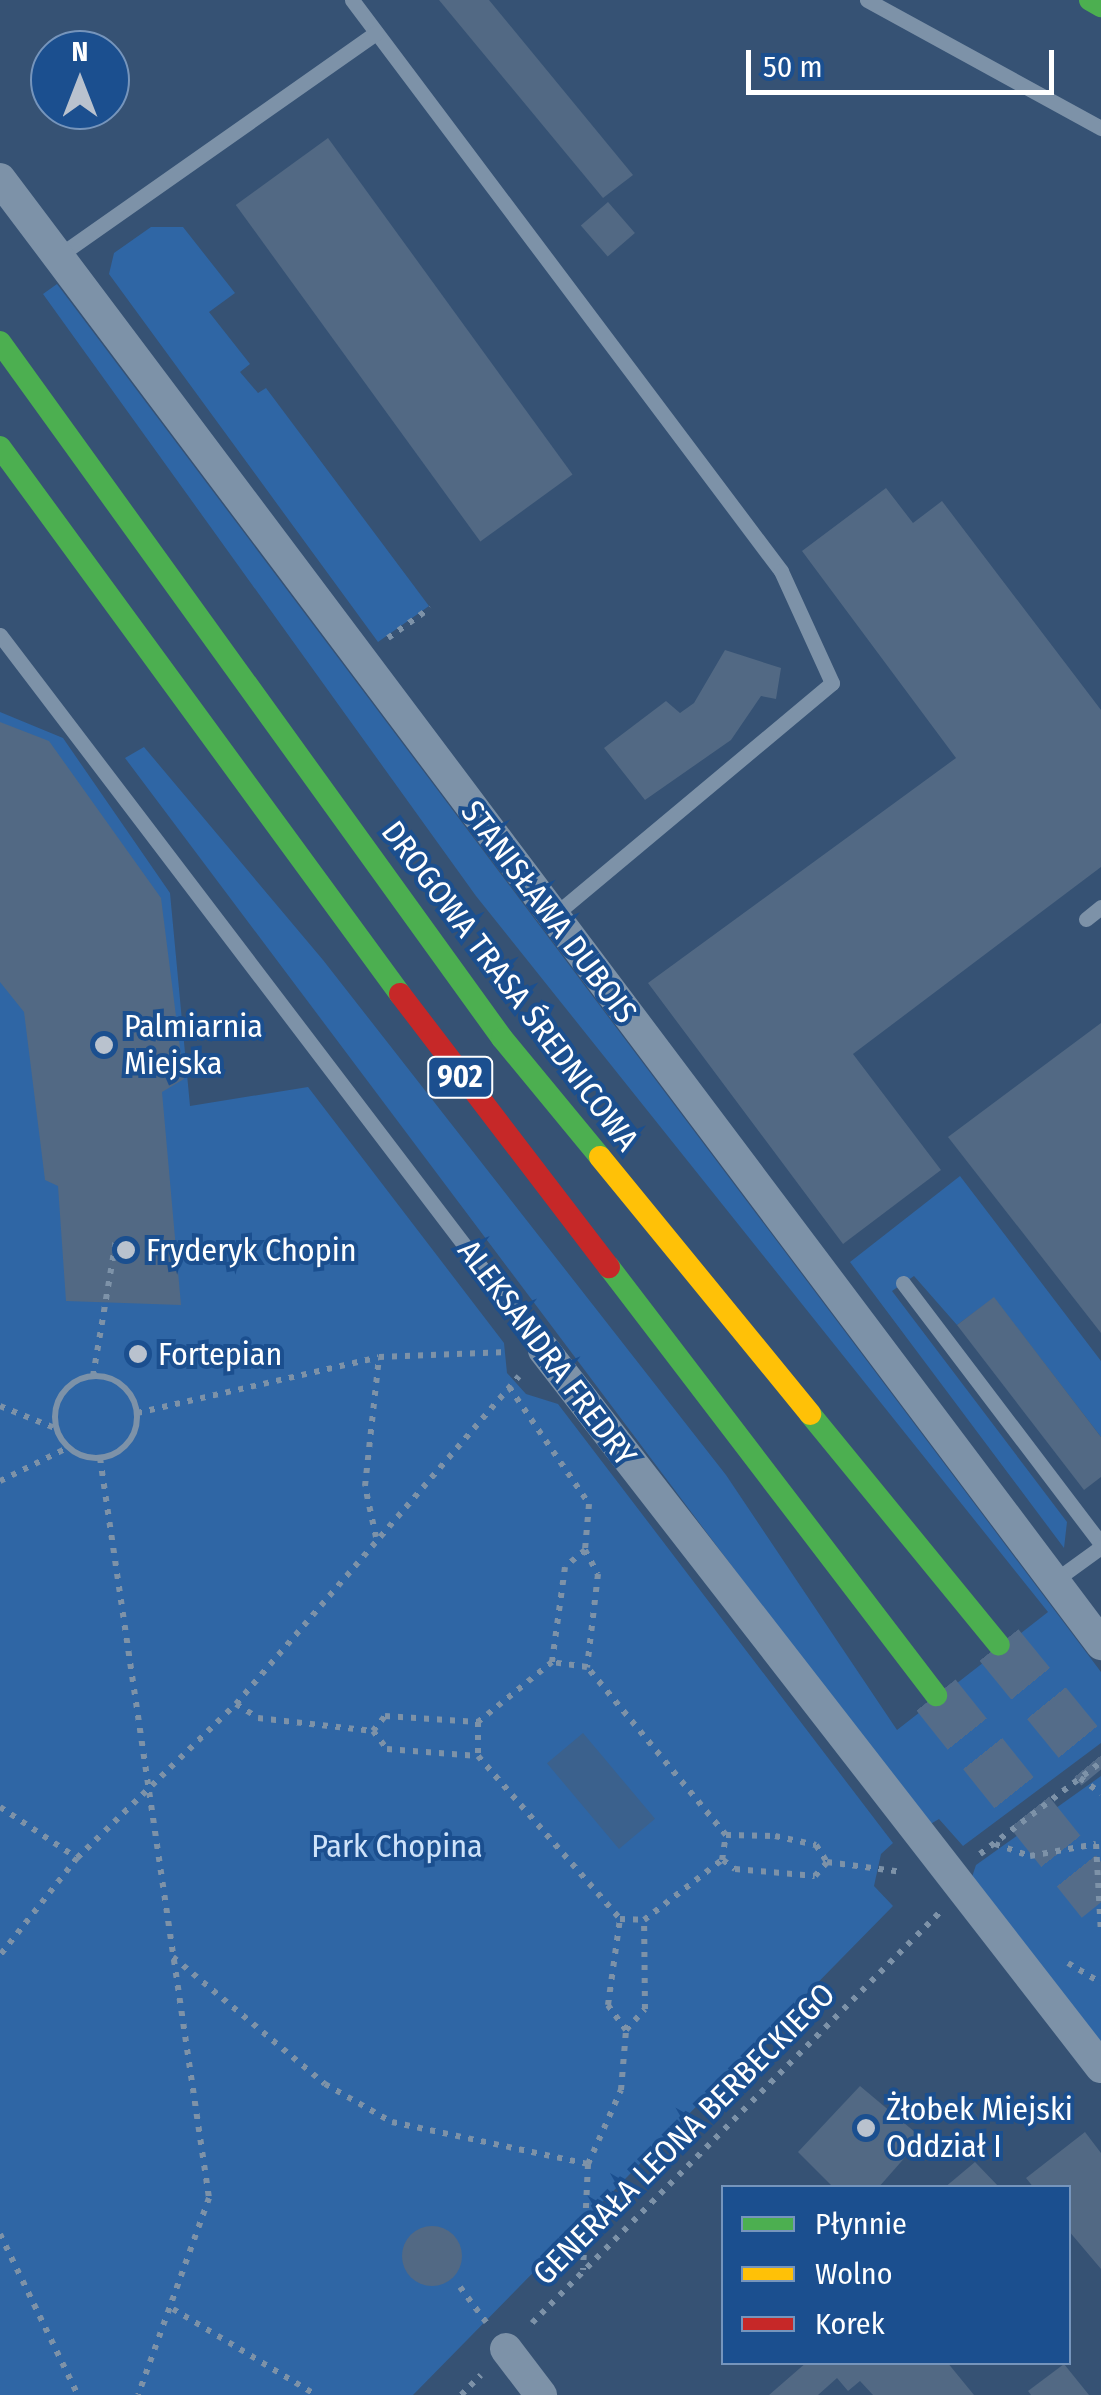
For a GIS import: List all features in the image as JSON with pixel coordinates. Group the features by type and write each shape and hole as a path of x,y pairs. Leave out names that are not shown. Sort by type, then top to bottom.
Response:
{"main road":[{"path":"1090,0 1101,6"},
{"name":"DROGOWA TRASA ŚREDNICOWA","path":"0,342 502,1038 999,1645"},
{"name":"902","path":"0,447 283,842 936,1695"}],"street":[{"name":"STANISŁAWA DUBOIS","path":"0,179 1101,1644"},
{"name":"ALEKSANDRA FREDRY","path":"544,1350 946,1893 1101,2067"},
{"path":"506,2349 542,2395"}],"lane":[{"path":"352,0 781,570 832,683 552,917"},
{"path":"867,0 1101,128"},
{"path":"57,257 376,33"},
{"name":"ALEKSANDRA FREDRY","path":"0,635 544,1350"},
{"path":"1086,919 1101,907"},
{"path":"904,1283 1101,1545 1054,1581"}],"path":[{"path":"375,648 430,608"},
{"path":"94,1376 116,1240"},
{"path":"0,1955 77,1858 148,1798 236,1704 376,1537 544,1350"},
{"path":"137,1412 379,1357 504,1352"},
{"path":"376,1537 365,1486 379,1357"},
{"path":"0,1406 55,1428 67,1448 100,1458 129,1441 137,1412 123,1385 94,1376 64,1389 55,1428"},
{"path":"509,1386 589,1504 585,1550 598,1574 587,1666"},
{"path":"0,1481 67,1448"},
{"path":"100,1458 208,2198 173,2309 138,2395"},
{"path":"374,1732 385,1716 478,1722 552,1662 566,1567 585,1550"},
{"path":"552,1662 587,1666 726,1835 816,1846 826,1862"},
{"path":"236,1704 258,1718 374,1732 386,1749 478,1756"},
{"path":"478,1722 478,1756 620,1919 644,1920 722,1860 726,1835"},
{"name":"GENERAŁA LEONA BERBECKIEGO","path":"461,2395 769,2084 994,1844 1101,1762"},
{"path":"1080,1778 1101,1794"},
{"path":"0,1807 77,1858"},
{"path":"994,1844 1030,1856 1096,1844 1101,1933"},
{"path":"722,1860 735,1869 815,1876 826,1862"},
{"path":"826,1862 878,1869"},
{"path":"620,1919 608,2005 626,2030"},
{"path":"582,2272 588,2164 621,2090 626,2030 646,2009 644,1920"},
{"path":"172,1956 325,2084 392,2122 588,2164"},
{"path":"0,2234 78,2395"},
{"path":"460,2287 478,2308"},
{"path":"173,2309 316,2395"}],"green space":[{"path":"151,227 183,227 235,293 209,312 250,364 240,372 258,393 266,388 429,606 378,642 109,274 114,253"},
{"path":"57,284 1101,1672 1101,1743 963,1846 939,1819 927,1826 125,758 144,747 323,960 726,1475 897,1730 1048,1612 476,896 43,294"},
{"name":"Park Chopina","path":"0,712 63,738 170,893 190,1106 308,1087 504,1343 507,1373 526,1394 558,1404 893,1843 881,1854 874,1886 893,1906 413,2395 0,2395"},
{"path":"960,1176 1101,1361 1101,1437 994,1298 957,1325 914,1276 892,1291 1067,1522 1064,1548 850,1262"},
{"path":"1101,1776 1101,2047 970,1883 976,1865"}],"shaded area":[{"path":"583,1733 655,1819 619,1849 547,1763"}],"building":[{"path":"439,0 489,0 633,175 603,198"},
{"path":"328,138 573,475 480,542 236,205"},
{"path":"608,202 635,233 608,257 581,226"},
{"path":"886,488 913,523 942,501 1101,710 1101,867 853,1054 941,1170 843,1244 648,983 956,758 802,551"},
{"path":"725,650 781,668 776,699 761,696 731,740 645,800 604,748 666,701 680,713 694,703"},
{"name":"Palmiarnia Miejska","path":"0,722 49,741 161,898 184,1079 162,1092 181,1305 66,1301 58,1186 45,1180 24,1012 0,982"},
{"path":"1101,1023 1101,1333 948,1137"},
{"path":"994,1297 1101,1437 1101,1477 1084,1490 957,1325"},
{"name":"Żłobek Miejski Oddział I","path":"860,2086 922,2138 881,2185 831,2185 798,2152"},
{"path":"1085,2132 1101,2153 1101,2269 1071,2234 1071,2185 1032,2185 1026,2178"},
{"path":"975,2162 997,2185 948,2185"},
{"path":"432,2226 453,2235 462,2256 453,2277 432,2286 411,2277 402,2256 411,2235"},
{"path":"804,2365 949,2365 974,2395 873,2395 860,2381 848,2391 837,2378 818,2395 769,2395"},
{"path":"1065,2365 1089,2395 1031,2395 1028,2391"}],"tunnel":[{"path":"999,1645 1101,1770"},
{"path":"936,1695 1101,1902"}],"traffic: fast":[{"path":"1090,0 1101,6"},
{"path":"0,342 502,1038 600,1157"},
{"path":"0,447 400,994"},
{"path":"609,1267 936,1695"},
{"path":"810,1414 999,1645"}],"traffic: slow":[{"path":"600,1157 810,1414"}],"traffic: jam":[{"path":"400,994 609,1267"}],"place":[{"name":"Palmiarnia Miejska","path":"104,1045"},
{"name":"Fryderyk Chopin","path":"126,1250"},
{"name":"Fortepian","path":"138,1354"},
{"name":"Żłobek Miejski Oddział I","path":"866,2128"}]}
